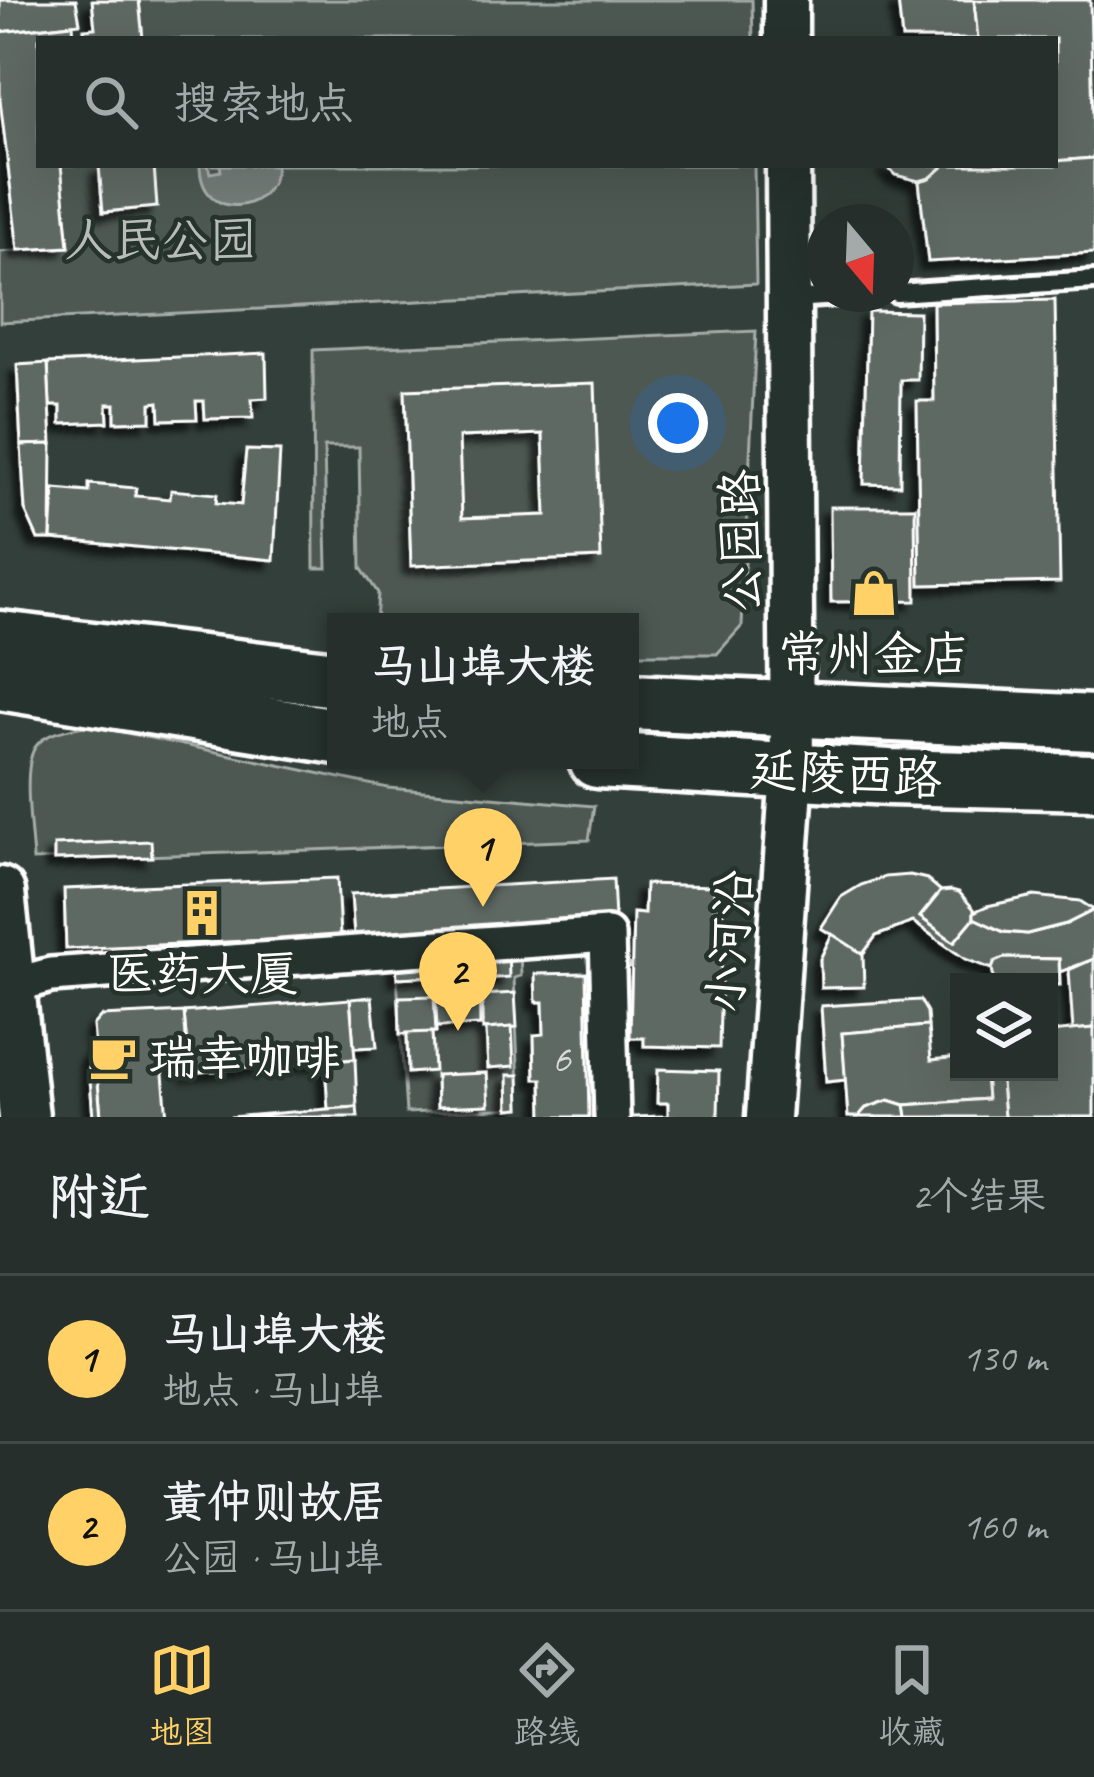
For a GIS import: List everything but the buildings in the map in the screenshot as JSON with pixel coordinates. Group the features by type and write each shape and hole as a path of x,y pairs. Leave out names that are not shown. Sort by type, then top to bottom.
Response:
{"main road":[{"path":"0,639 327,678"},
{"path":"0,682 327,735"},
{"name":"延陵西路","path":"639,702 1094,723"},
{"name":"延陵西路","path":"639,763 1094,782"},
{"path":"0,892 5,987 24,1117"}],"street":[{"path":"786,0 787,36"},
{"name":"公园路","path":"788,168 792,772"},
{"name":"小河沿","path":"768,1117 792,772"},
{"path":"5,987 51,975 607,934 612,1117"}],"lane":[{"path":"914,291 1094,280"},
{"path":"789,299 806,298"}],"green space":[{"path":"139,0 752,0 753,36 143,36"},
{"name":"人民公园","path":"61,168 754,168 756,284 0,322 0,252 69,247"},
{"path":"756,331 742,626 717,654 639,654 639,613 377,613 378,593 361,568 359,447 324,447 327,568 314,568 313,350"},
{"path":"89,725 388,788 594,806 589,840 33,860 28,784 32,755 47,737"},
{"path":"520,949 521,976 514,978 520,1108 406,1113 396,962"}],"shaded area":[{"path":"200,168 209,168 210,173 220,168 275,168 263,194 237,206 224,204 203,184"}],"place":[{"name":"常州金店","path":"874,593"},
{"name":"马山埠大楼","path":"483,907"},
{"name":"医药大厦","path":"202,913"},
{"name":"黄仲则故居","path":"458,1031"},
{"name":"瑞幸咖啡","path":"113,1057"}]}
